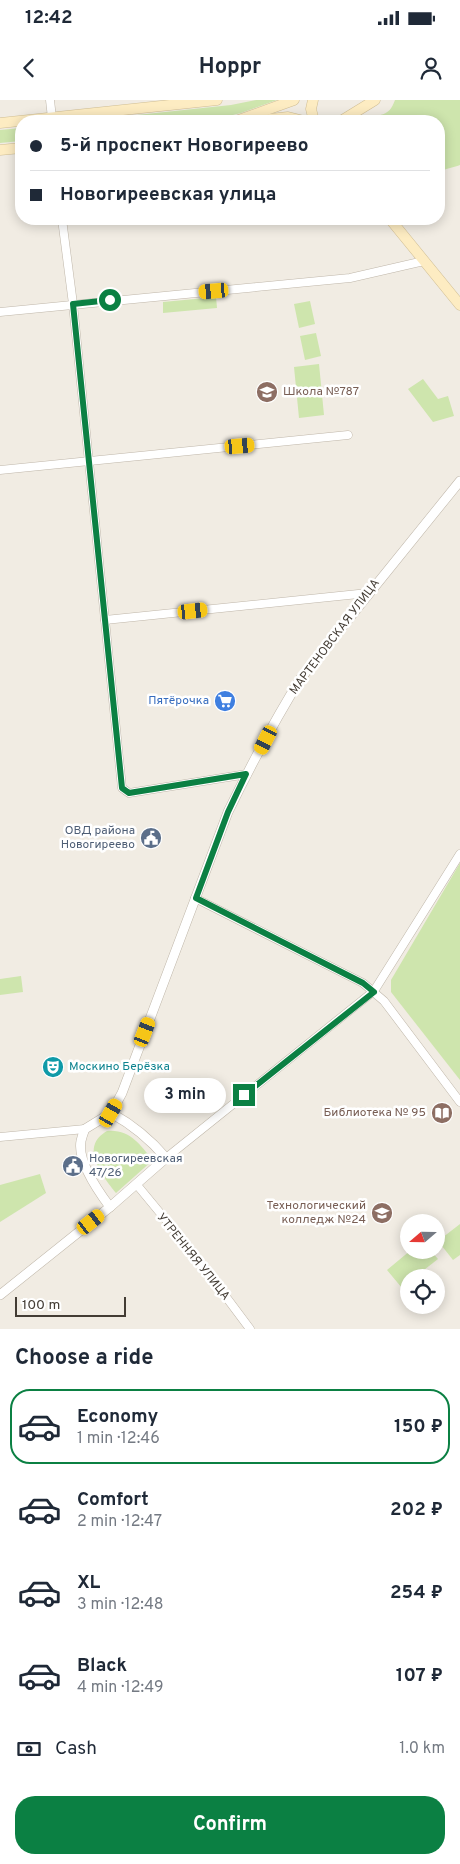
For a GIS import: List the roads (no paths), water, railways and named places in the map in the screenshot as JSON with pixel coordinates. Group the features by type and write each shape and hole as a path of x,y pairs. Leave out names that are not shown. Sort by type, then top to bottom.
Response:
{"main road":[{"path":"79,115 217,100"},
{"path":"253,115 294,100"},
{"path":"312,115 310,109 313,100"},
{"path":"351,115 375,100"},
{"path":"0,123 15,122"},
{"path":"0,150 15,149"},
{"path":"395,225 460,305"}],"street":[{"path":"50,100 52,115"},
{"path":"63,225 73,304 122,788 129,793 246,774"},
{"path":"0,312 350,278 424,261"},
{"path":"0,470 348,435"},
{"name":"МАРТЕНОВСКАЯ УЛИЦА","path":"111,1113 122,1093 228,812 246,774 301,678 460,481"},
{"path":"105,620 368,593"},
{"path":"0,1295 110,1207 166,1158 374,992 460,854"},
{"path":"196,898 363,983 384,1002 460,1102"},
{"path":"0,1137 85,1129 111,1113 137,1129 166,1158"},
{"path":"85,1129 80,1142 82,1156 90,1176 110,1207"},
{"name":"УТРЕННЯЯ УЛИЦА","path":"136,1184 194,1254 250,1329"}],"place":[{"name":"Школа №787","path":"267,392"},
{"name":"Пятёрочка","path":"225,701"},
{"name":"ОВД района Новогиреево","path":"151,838"},
{"name":"Москино Берёзка","path":"53,1067"},
{"name":"Библиотека № 95","path":"442,1113"},
{"name":"Новогиреевская 47/26","path":"73,1166"},
{"name":"Технологический колледж №24","path":"382,1213"}]}
